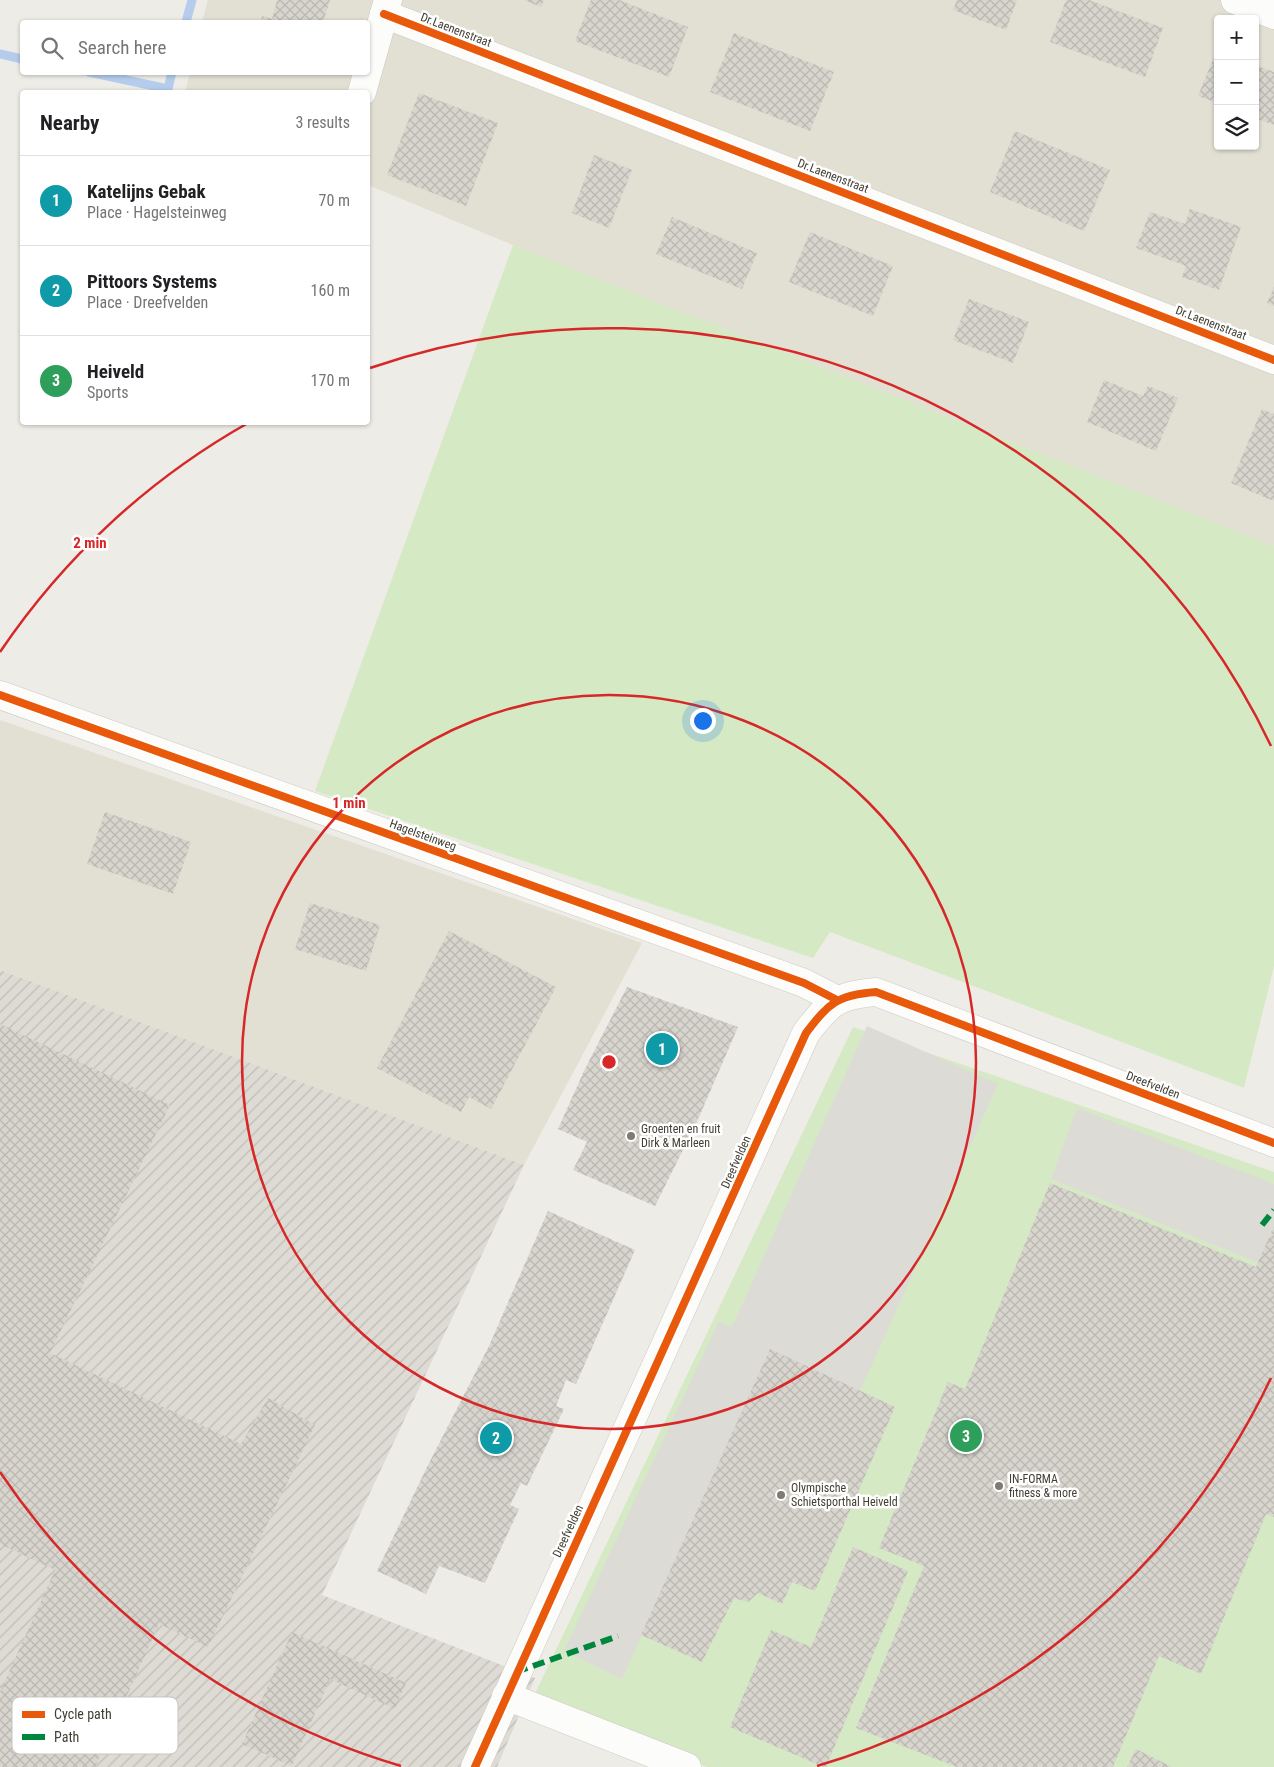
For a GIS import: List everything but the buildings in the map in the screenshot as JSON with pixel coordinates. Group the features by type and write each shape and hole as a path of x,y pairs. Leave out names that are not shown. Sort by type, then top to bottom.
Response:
{"street":[{"path":"1235,0 1274,15"},
{"name":"Dr.Laenenstraat","path":"370,64 386,7 1274,360"},
{"name":"Dr.Laenenstraat","path":"363,90 367,75"},
{"name":"Hagelsteinweg","path":"0,695 795,980 837,1000"},
{"name":"Dreefvelden","path":"475,1767 806,1033 820,1014 837,1000 854,994 876,992 1274,1143"},
{"path":"506,1696 687,1767"}],"shaded area":[{"path":"208,0 1274,0 1274,546 513,245 370,186 370,90 186,90 189,75 370,75 370,20 203,20"},
{"path":"0,720 642,943 524,1165 0,970"},
{"path":"0,970 524,1165 322,1595 535,1678 497,1767 0,1767"},
{"path":"867,1026 998,1084 860,1391 770,1350 622,1679 564,1651 719,1321 732,1327"},
{"path":"1077,1108 1274,1184 1274,1223 1259,1263 1051,1179"}],"green space":[{"path":"513,245 1274,546 1274,966 1244,1088 830,932 813,958 315,791"},
{"path":"853,1027 1274,1172 1274,1767 707,1767 532,1700"}],"waterway":[{"path":"187,20 192,0"},
{"path":"0,54 20,59"},
{"path":"103,75 168,89 171,75"}],"marked path":[{"path":"1262,1225 1274,1210"},
{"path":"516,1672 618,1636"}],"cycle path":[{"path":"384,14 1274,360"},
{"path":"0,695 804,983 837,1000"},
{"path":"475,1767 806,1033 821,1014 835,1002 852,995 876,992 1274,1143"}],"place":[{"name":"Katelijns Gebak","path":"662,1049"},
{"name":"Groenten en fruit Dirk & Marleen","path":"631,1136"},
{"name":"Heiveld","path":"966,1436"},
{"name":"Pittoors Systems","path":"496,1438"},
{"name":"IN-FORMA fitness & more","path":"999,1486"},
{"name":"Olympische Schietsporthal Heiveld","path":"781,1495"}]}
